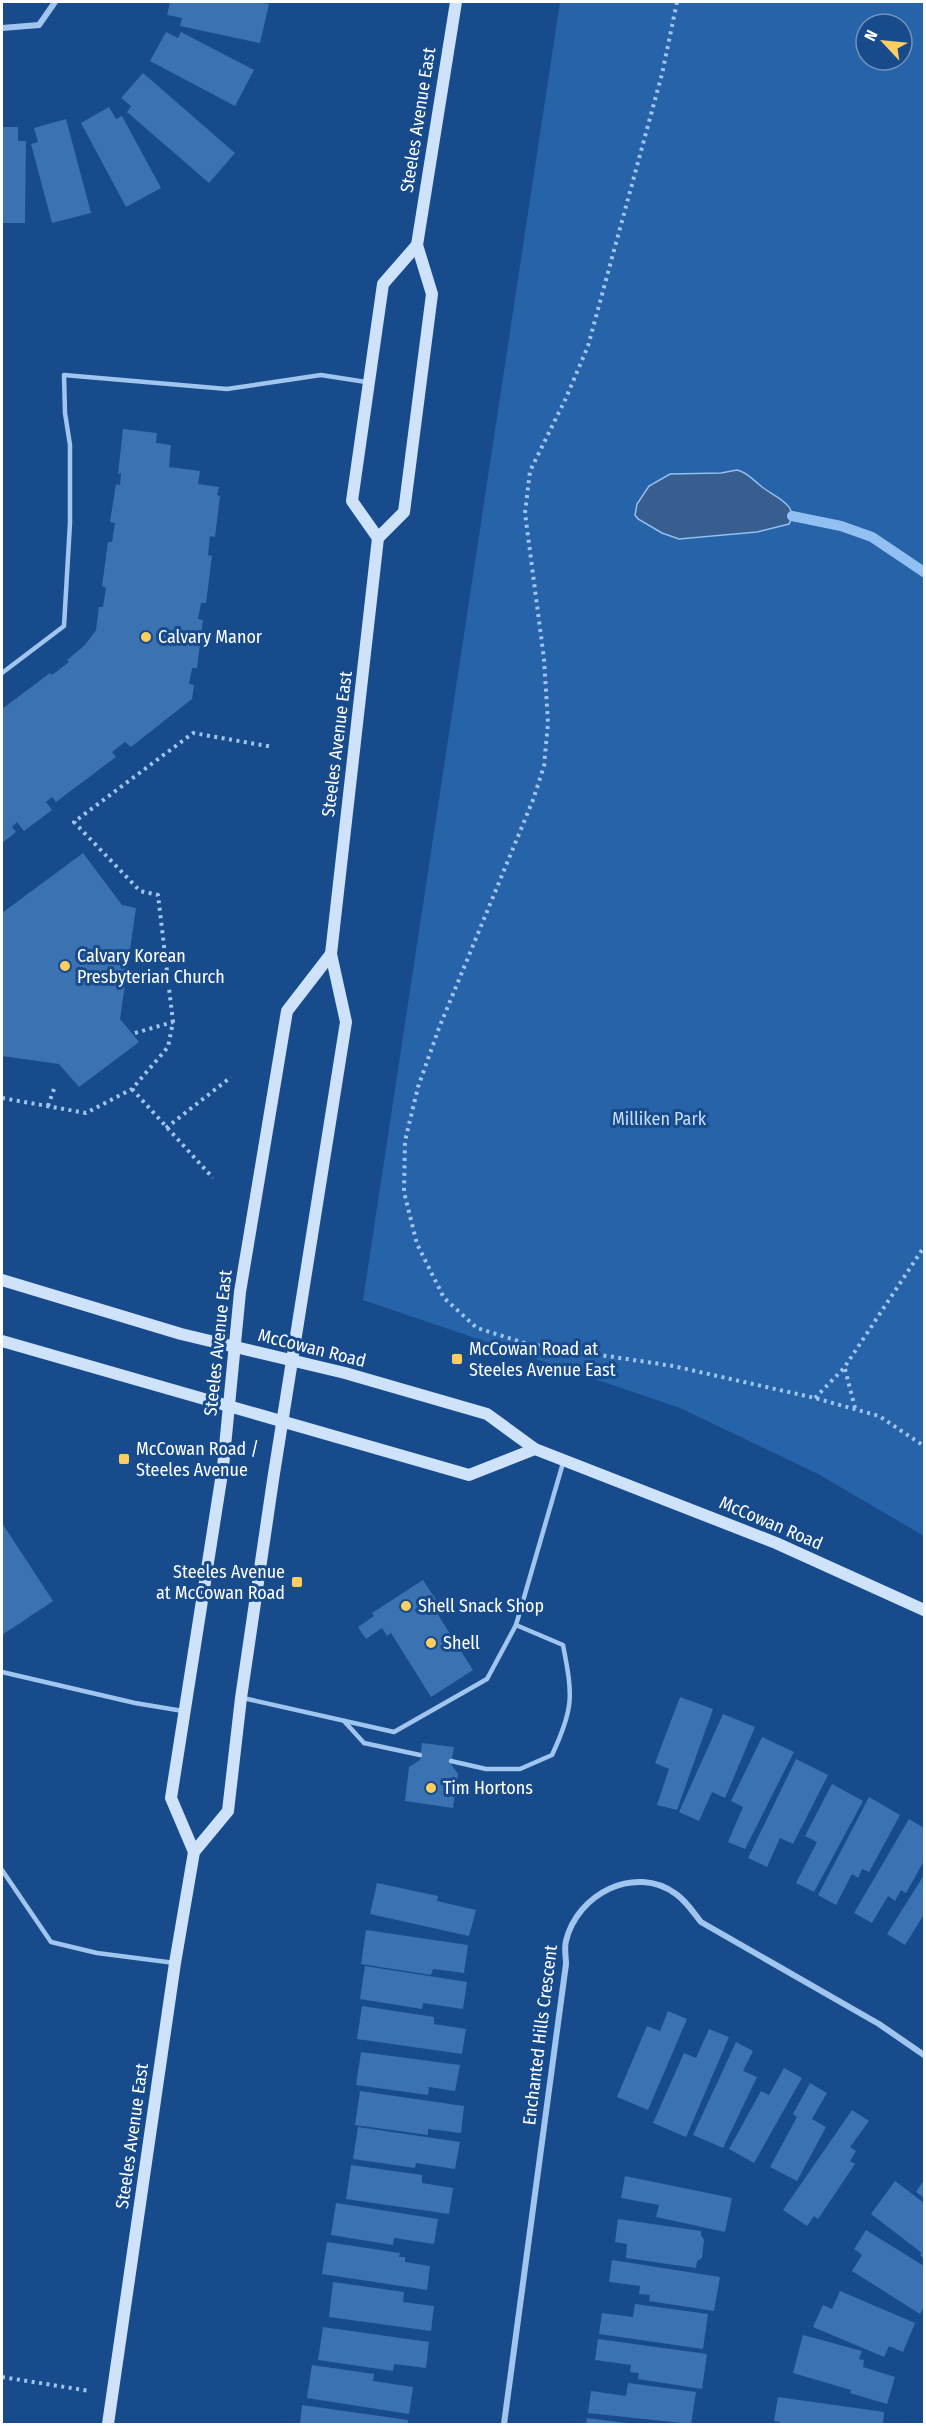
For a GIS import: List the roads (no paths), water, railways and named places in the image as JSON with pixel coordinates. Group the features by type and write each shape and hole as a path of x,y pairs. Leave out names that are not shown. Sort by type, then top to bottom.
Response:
{"main road":[{"name":"Steeles Avenue East","path":"108,2424 175,1963 194,1852 228,1812 241,1698 346,1022 331,954 378,538 404,512 432,294 417,245 456,2"},
{"path":"378,538 352,501 383,284 417,245"},
{"name":"Steeles Avenue East","path":"194,1852 171,1798 223,1467 240,1292 287,1011 331,954"},
{"name":"McCowan Road","path":"2,1280 181,1334 345,1373 487,1414 535,1449 776,1543 924,1610"},
{"path":"2,1341 469,1475 535,1449"}],"street":[{"path":"2,27 39,25 55,2"},
{"name":"Enchanted Hills Crescent","path":"504,2424 564,1976 566,1941 577,1914 598,1893 617,1885 636,1882 656,1885 674,1893 690,1906 701,1922 879,2024 924,2055"}],"lane":[{"path":"2,673 64,626 70,523 70,468 64,375 227,389 321,375 370,383"},
{"path":"241,1698 394,1732 488,1679 516,1625 564,1460"},
{"path":"452,1761 486,1768 520,1769 552,1755 567,1722 571,1688 563,1645 516,1625"},
{"path":"2,1672 135,1703 183,1711"},
{"path":"344,1721 364,1743 420,1755"},
{"path":"2,1870 51,1942 97,1953 175,1963"}],"waterway":[{"path":"792,516 841,526 872,537 924,572"}],"place":[{"name":"Calvary Manor","path":"146,637"},
{"name":"Calvary Korean Presbyterian Church","path":"65,966"},
{"name":"McCowan Road at Steeles Avenue East","path":"457,1359"},
{"name":"McCowan Road / Steeles Avenue","path":"124,1459"},
{"name":"Steeles Avenue at McCowan Road","path":"297,1582"},
{"name":"Shell Snack Shop","path":"406,1606"},
{"name":"Shell","path":"431,1643"},
{"name":"Tim Hortons","path":"431,1788"}],"park label":[{"name":"Milliken Park","path":"659,1119"}]}
